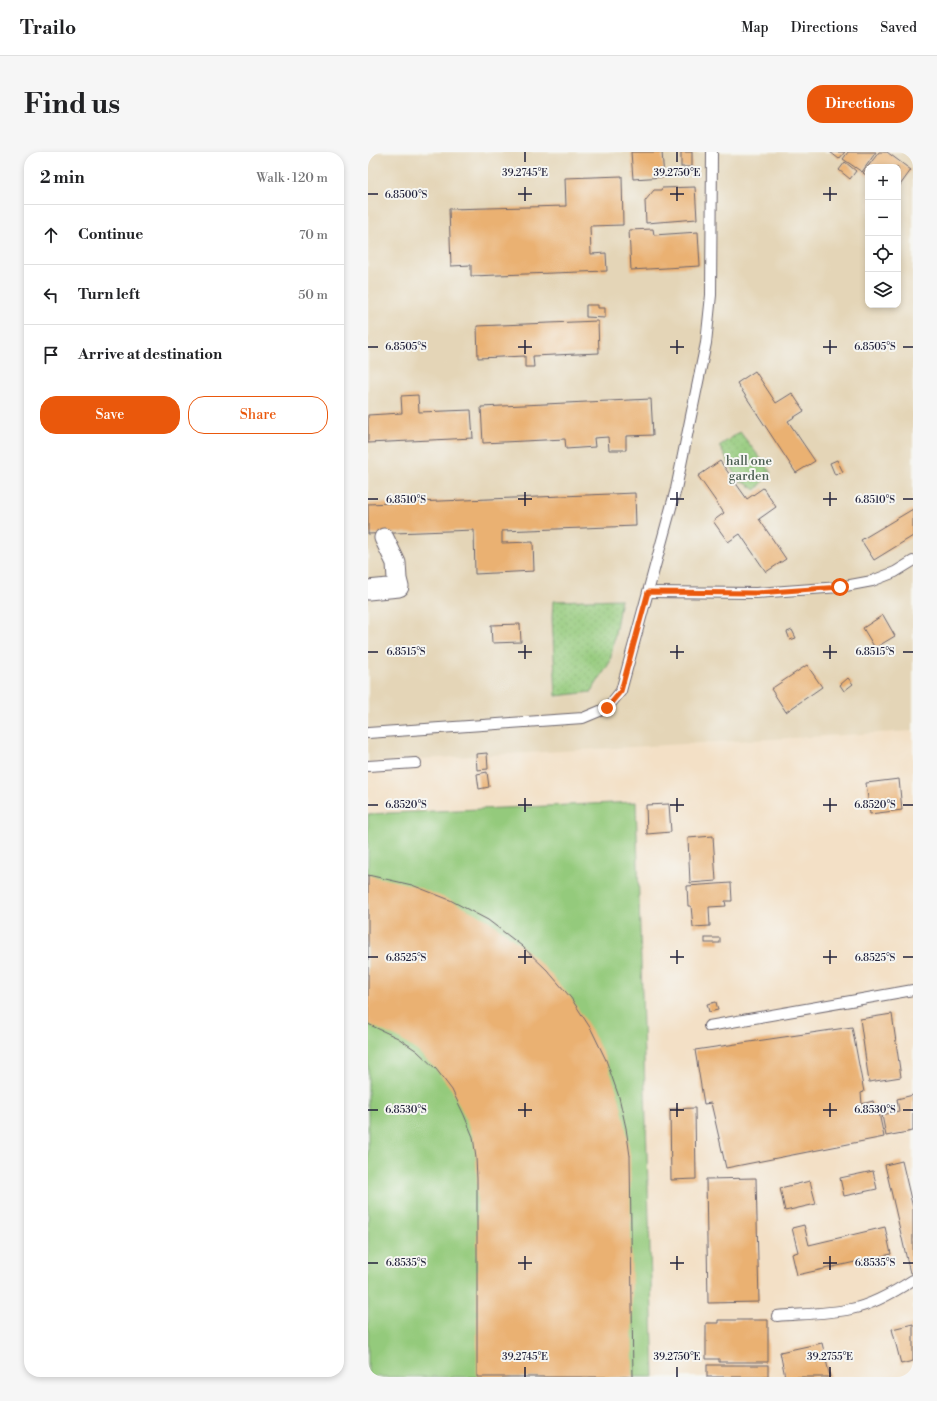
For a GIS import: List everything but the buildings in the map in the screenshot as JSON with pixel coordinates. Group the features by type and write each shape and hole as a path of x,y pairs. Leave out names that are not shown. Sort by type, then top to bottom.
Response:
{"street":[{"path":"368,590 399,587 396,563 384,538"}],"lane":[{"path":"368,734 583,718 607,708 621,691 676,489 706,343 711,295 712,152"},
{"path":"648,592 756,593 840,587 872,581 895,572 913,562"},
{"path":"368,766 416,763"},
{"path":"709,1026 913,990"},
{"path":"777,1316 824,1313 853,1309 879,1299 913,1280"}],"shaded area":[{"path":"368,152 910,152 913,154 913,731 368,762"}],"green space":[{"name":"hall one garden","path":"740,432 771,472 756,490 745,483 740,482 719,446"},
{"path":"621,599 610,662 591,692 556,696 552,618 553,601"},
{"path":"636,802 654,1377 368,1377 368,814"}],"route":[{"path":"607,708 621,691 648,592 703,594 756,593 804,591 840,587"}]}
